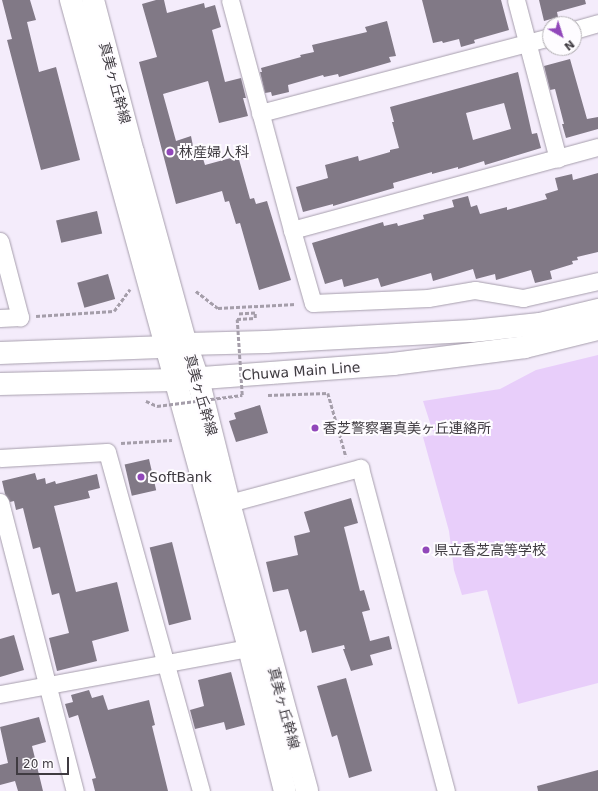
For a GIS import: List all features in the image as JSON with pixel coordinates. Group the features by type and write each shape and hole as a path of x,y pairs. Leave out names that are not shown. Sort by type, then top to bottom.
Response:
{"street":[{"name":"真美ヶ丘幹線","path":"71,0 176,345 198,379 229,503 307,791"},
{"name":"真美ヶ丘幹線","path":"93,0 133,152 176,345 175,380 249,648 285,791"},
{"path":"230,0 313,303 428,298 475,290 523,298 598,281"},
{"path":"516,0 558,159"},
{"path":"582,28 598,23"},
{"path":"260,113 542,38"},
{"path":"292,230 598,147"},
{"path":"0,241 20,317 0,318"},
{"path":"0,353 266,342 510,328 540,324 598,310"},
{"name":"Chuwa Main Line","path":"0,384 198,379 393,364 525,347 598,329"},
{"path":"0,458 107,452 201,791"},
{"path":"229,503 360,468 446,791"},
{"path":"0,502 75,791"},
{"path":"0,694 165,662 249,648"}],"path":[{"path":"20,317 114,311 130,288"},
{"path":"196,291 218,308 313,303"},
{"path":"157,406 242,395 238,320 255,318 255,313 238,314"},
{"path":"275,395 328,393 350,470"},
{"path":"107,452 115,443 191,439"}],"shaded area":[{"path":"598,355 598,683 518,704 487,590 462,595 454,570 449,531 423,437 434,435 423,401 500,389 536,370"}],"building":[{"path":"2,0 30,0 36,20 27,22 39,72 56,67 80,160 41,170 7,40 12,39"},
{"path":"156,0 164,0 167,13 204,3 205,8 215,5 221,27 212,30 225,82 241,78 246,98 243,98 248,116 219,123 208,81 163,94 176,141 191,136 194,151 200,149 205,165 238,156 250,199 254,198 256,204 267,201 291,280 259,290 240,223 236,224 229,201 225,202 222,191 176,204 139,62 157,57 142,4"},
{"path":"422,0 501,0 509,30 474,40 475,43 461,47 459,39 443,43 442,41 433,43"},
{"path":"539,0 585,0 586,4 557,12 558,16 543,16"},
{"path":"387,21 396,56 389,57 391,62 339,77 338,74 324,77 323,75 288,85 289,92 272,96 271,92 265,93 260,72 262,72 261,68 314,52 312,45 367,32 365,27"},
{"path":"570,59 587,119 598,117 598,129 566,138 555,89 550,90 544,66"},
{"path":"518,72 532,134 537,133 541,148 485,165 484,161 458,169 458,167 432,174 432,172 393,183 394,188 333,206 333,204 303,212 296,187 328,178 325,165 358,156 359,161 399,148 392,122 394,122 390,107","holes":["504,103 511,129 473,140 466,113"]},
{"path":"598,173 598,252 577,257 578,260 572,261 573,264 550,271 552,279 535,283 531,270 496,280 495,274 476,279 473,269 433,281 431,273 381,287 378,278 344,287 342,279 325,284 312,243 383,222 384,226 397,223 398,226 424,219 423,215 454,207 452,200 468,196 471,207 477,205 480,214 507,207 507,210 547,199 545,194 558,190 555,178 572,174 573,180"},
{"path":"97,211 102,233 61,243 56,220"},
{"path":"108,274 115,299 84,308 77,283"},
{"path":"260,405 268,433 236,442 229,421 236,419 234,413"},
{"name":"SoftBank","path":"149,459 156,490 132,496 125,465"},
{"path":"35,473 37,480 45,478 46,484 55,481 56,484 97,474 100,488 88,491 90,498 54,506 76,592 117,582 129,631 92,641 97,661 57,671 49,638 69,633 59,593 52,595 40,547 33,549 23,508 16,510 14,501 10,502 5,494 2,481"},
{"path":"351,498 358,523 344,527 360,591 364,590 370,610 362,612 370,641 389,636 392,649 370,655 373,665 351,671 343,649 345,649 344,645 312,653 306,630 300,632 288,589 273,592 266,562 298,555 294,536 310,532 304,512"},
{"path":"172,542 191,620 169,625 150,548"},
{"path":"14,635 24,670 0,677 0,639"},
{"path":"231,672 245,725 226,730 224,722 195,729 190,710 204,706 198,680"},
{"path":"346,678 372,771 349,778 337,735 332,737 317,686"},
{"path":"89,690 92,698 103,695 108,710 149,700 155,725 152,726 168,791 95,791 92,779 96,778 78,715 69,718 65,704 73,702 71,695"},
{"path":"39,717 46,742 32,746 43,791 18,791 15,781 0,785 0,765 8,763 0,727"},
{"path":"598,770 598,791 538,791 537,786"}],"place":[{"name":"林産婦人科","path":"170,152"},
{"name":"香芝警察署真美ヶ丘連絡所","path":"315,428"},
{"name":"SoftBank","path":"141,477"},
{"name":"県立香芝高等学校","path":"426,550"}]}
